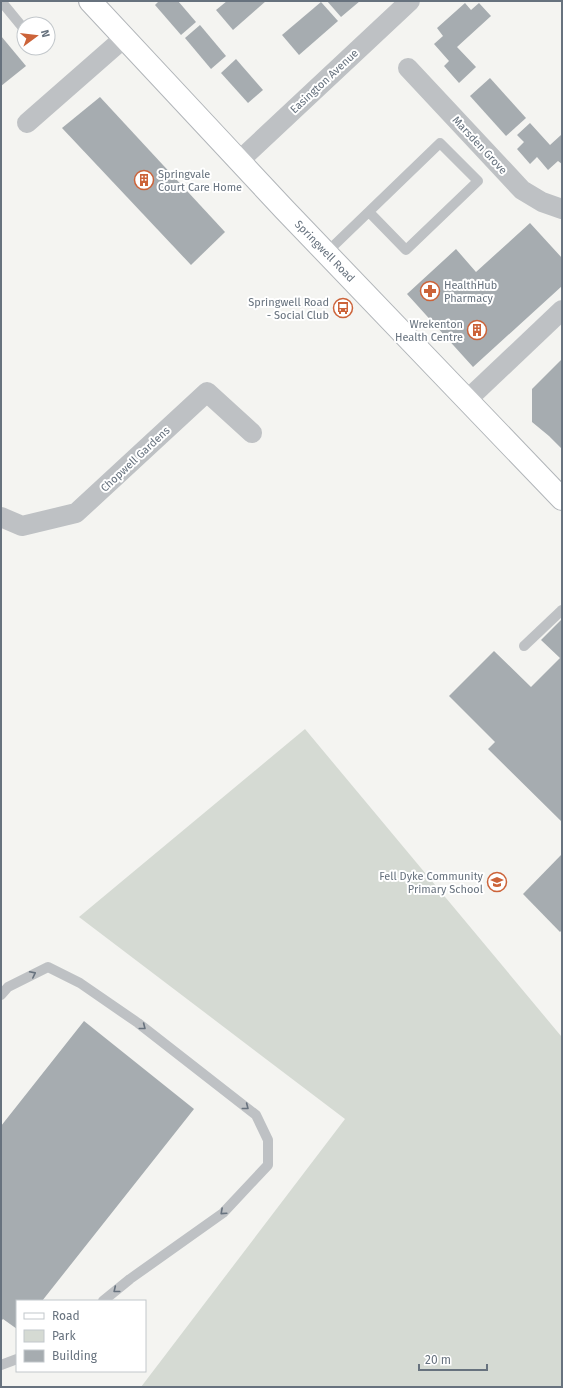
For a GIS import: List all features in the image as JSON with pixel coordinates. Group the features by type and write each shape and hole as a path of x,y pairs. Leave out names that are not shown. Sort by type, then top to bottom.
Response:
{"main road":[{"name":"Springwell Road","path":"90,1 326,253 562,498"}],"street":[{"name":"Easington Avenue","path":"239,161 410,1"},
{"path":"27,123 124,38"},
{"name":"Marsden Grove","path":"408,68 522,190 542,202 562,209"},
{"path":"467,400 562,310"},
{"name":"Chopwell Gardens","path":"1,517 22,526 76,513 207,392 252,433"}],"lane":[{"path":"1,1 16,19"},
{"path":"326,253 440,143 478,181 406,250 369,212"},
{"path":"524,646 562,610"},
{"path":"1,995 8,987 48,967 80,983 138,1023 256,1115 268,1140 268,1165 223,1213 130,1279 104,1300"},
{"path":"1,1365 16,1359"}],"green space":[{"path":"305,729 561,1036 562,1035 562,1387 141,1387 345,1119 79,917"}],"building":[{"path":"159,1 178,1 196,22 181,35 155,5"},
{"path":"227,1 266,1 233,30 216,10"},
{"path":"327,1 360,1 341,17"},
{"path":"321,2 338,21 299,55 282,35"},
{"path":"465,3 471,10 479,3 491,16 457,47 476,67 459,83 444,66 449,61 434,44 443,36 437,28"},
{"path":"200,25 226,56 211,69 185,38"},
{"path":"1,36 16,56 26,66 1,86"},
{"path":"236,59 263,90 248,103 221,73"},
{"path":"490,78 526,118 506,136 470,96"},
{"name":"Springvale Court Care Home","path":"100,97 225,232 191,265 62,128"},
{"path":"530,123 550,145 561,135 562,136 562,164 558,161 548,170 537,157 530,164 517,149 524,142 517,135"},
{"name":"Wrekenton Health Centre","path":"530,223 562,258 562,286 473,367 407,294 456,249 476,272"},
{"path":"562,359 562,449 532,422 532,389"},
{"path":"562,619 562,822 488,749 495,742 449,696 494,651 531,687 560,658 541,640"},
{"path":"562,854 562,930 560,932 523,894"},
{"path":"84,1021 194,1109 43,1300 16,1300 16,1328 3,1319 1,1321 1,1126"}],"place":[{"name":"Springvale Court Care Home","path":"144,180"},
{"name":"HealthHub Pharmacy","path":"430,291"},
{"name":"Springwell Road - Social Club","path":"343,308"},
{"name":"Wrekenton Health Centre","path":"477,330"},
{"name":"Fell Dyke Community Primary School","path":"497,882"}]}
